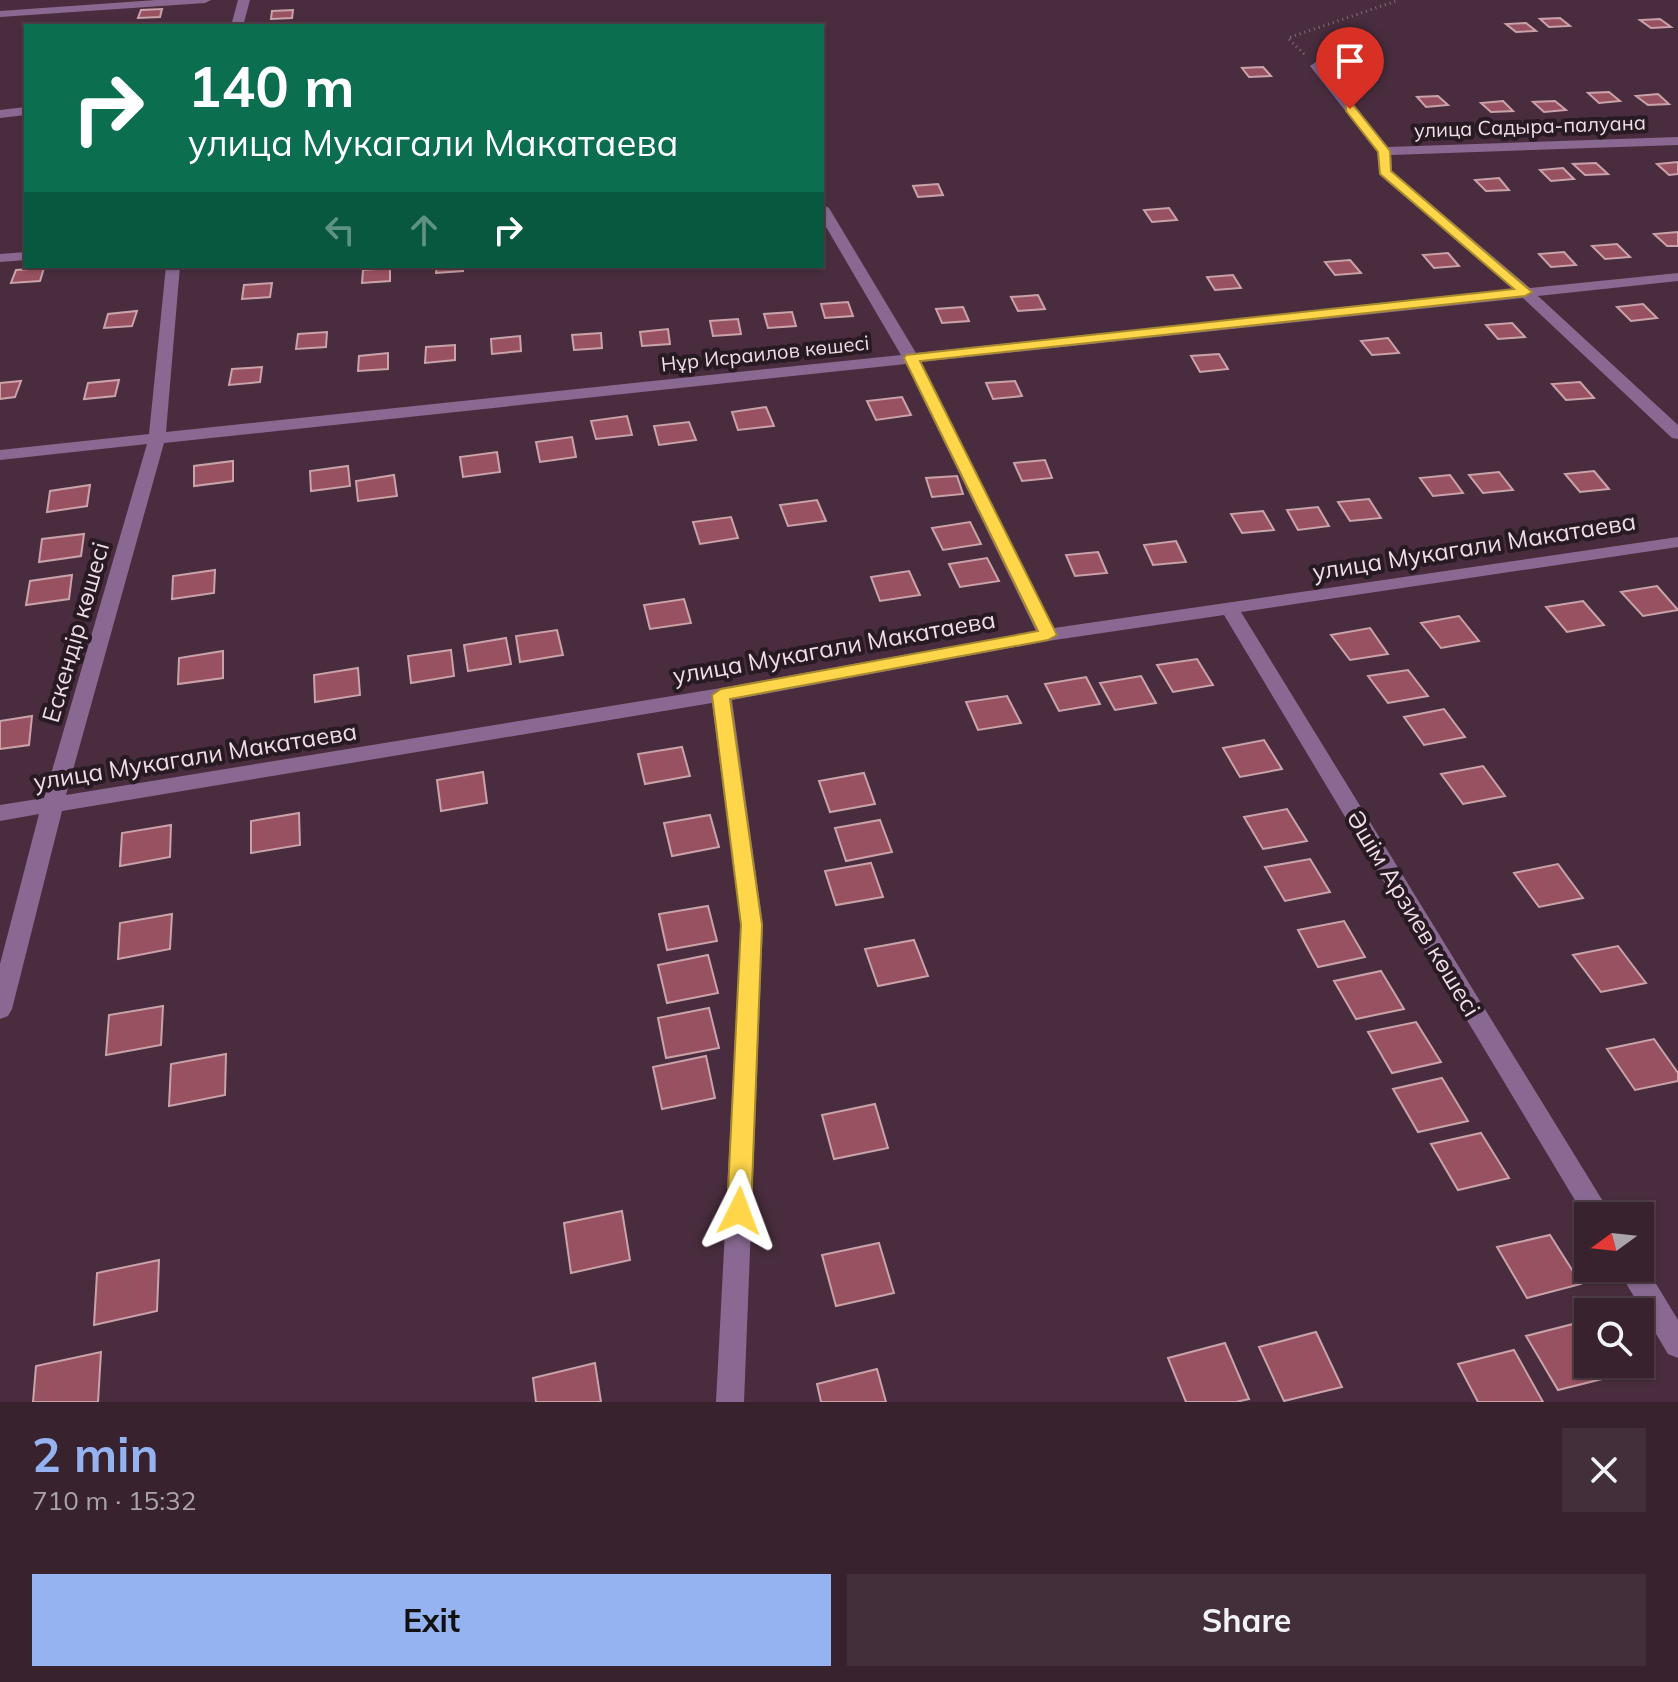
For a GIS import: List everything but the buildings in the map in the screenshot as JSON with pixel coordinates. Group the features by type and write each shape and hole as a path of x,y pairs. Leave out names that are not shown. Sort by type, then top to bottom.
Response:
{"street":[{"path":"0,14 205,0"},
{"path":"238,24 244,0"},
{"path":"1316,66 1384,151 1385,172 1525,292 1678,434"},
{"path":"0,114 24,111"},
{"name":"улица Садыра-палуана","path":"1384,151 1678,141"},
{"path":"824,211 911,358 1048,635"},
{"path":"0,258 24,256"},
{"name":"Ескендір көшесі","path":"0,1009 52,806 157,438 173,268"},
{"name":"Нұр Исраилов көшесі","path":"0,455 1678,277"},
{"name":"улица Мукагали Макатаева","path":"0,813 721,695 1048,635 1678,542"},
{"name":"Әшім Арзиев көшесі","path":"1230,609 1590,1202"},
{"path":"721,695 752,925 730,1402"},
{"path":"1640,1282 1678,1345"}],"path":[{"path":"1316,66 1288,38 1399,0"}],"route":[{"path":"739,1211 752,925 721,695 1048,635 911,358 1525,292 1385,172 1384,151 1350,109"}]}
